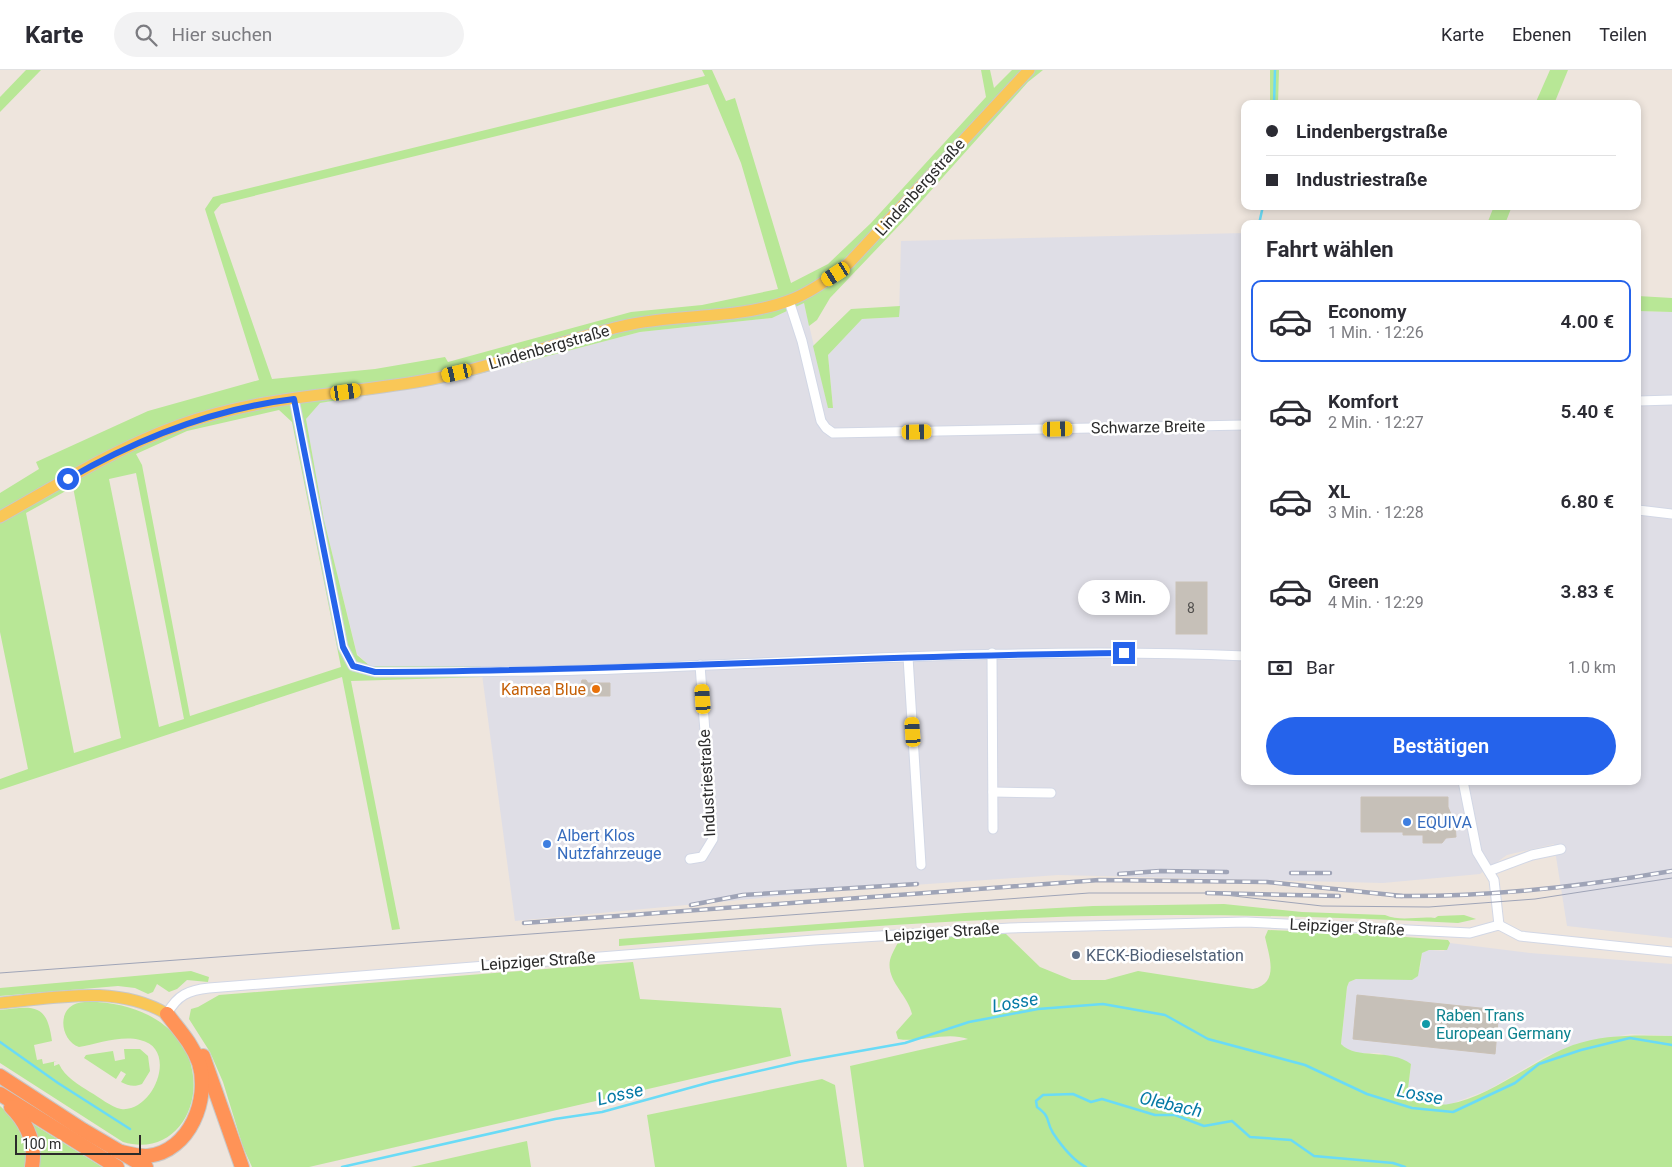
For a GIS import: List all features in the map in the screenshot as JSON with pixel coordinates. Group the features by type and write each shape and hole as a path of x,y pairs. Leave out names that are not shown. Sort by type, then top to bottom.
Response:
{"highway":[{"path":"117,1151 142,1156 160,1152 181,1138 197,1114 202,1086 200,1068 190,1044 167,1014"},
{"path":"167,1014 187,1031 206,1061 242,1167"},
{"path":"0,1076 117,1151 146,1167"},
{"path":"0,1095 16,1112 30,1132 34,1154 32,1167"},
{"path":"0,1095 116,1167"}],"main road":[{"name":"Lindenbergstraße","path":"0,517 120,450 157,434 222,412 434,378 634,324 744,310 789,301 823,282 849,264 1029,70"},
{"path":"0,1003 105,995 138,1000 167,1014"}],"street":[{"name":"Schwarze Breite","path":"789,301 802,341 821,421 826,428 833,432 1241,425"},
{"path":"294,399 343,647 353,666 375,672 700,665 992,654 1168,652 1241,656"},
{"path":"1641,401 1672,400"},
{"path":"1641,510 1672,514"},
{"path":"992,654 993,829"},
{"path":"908,656 922,865"},
{"name":"Industriestraße","path":"690,858 702,857 713,839 700,665"},
{"path":"1464,785 1477,852 1494,880 1499,925 1520,936 1672,952"},
{"path":"993,792 1051,793"},
{"path":"1489,871 1532,855 1561,849"},
{"name":"Leipziger Straße","path":"167,1014 178,998 189,992 209,988 814,940 1010,928 1246,922 1470,933 1499,925"}],"shaded area":[{"path":"1241,233 1241,785 1641,785 1641,311 1672,312 1672,938 1567,926 1554,844 1507,855 1480,874 1383,883 1058,875 856,889 515,921 481,667 370,666 357,654 324,520 306,419 319,403 448,382 640,332 772,318 804,303 828,407 833,407 828,355 862,319 899,317 901,241"},
{"path":"1450,943 1530,953 1672,964 1672,1036 1630,1034 1576,1044 1546,1056 1488,1090 1448,1105 1415,1101 1408,1090 1411,1064 1379,1053 1357,1053 1346,1049 1341,1044 1347,987 1349,982 1356,979 1420,968 1422,953 1429,950 1444,951"}],"green space":[{"path":"26,70 41,70 0,112 0,97"},
{"path":"702,70 712,70 726,101 735,98 791,283 828,264 871,223 986,97 981,70 990,70 994,88 1012,70 1043,70 1028,82 910,214 830,298 817,320 809,326 804,303 772,318 640,332 448,382 320,403 306,419 324,520 357,655 370,666 481,666 483,677 351,681 400,929 392,930 342,677 0,790 0,779 28,769 0,632 0,493 39,469 36,462 148,411 259,380 205,209 213,197 705,76","holes":["708,84 741,163 778,289 702,305 631,312 448,362 445,357 375,369 272,379 214,212 221,204","279,410 292,422 341,667 190,716 142,465 136,454 187,431","136,473 184,719 159,727 109,479","73,487 121,738 74,753 26,513"]},
{"path":"1270,70 1279,70 1278,100 1270,100"},
{"path":"1550,70 1568,70 1556,100 1537,100"},
{"path":"1492,210 1510,210 1507,220 1489,220"},
{"path":"1641,296 1672,298 1672,312 1641,311"},
{"path":"900,306 899,317 862,319 828,355 833,408 828,408 813,346 851,309"},
{"path":"1224,904 1302,912 1385,915 1397,918 1435,918 1438,916 1464,915 1476,919 1458,923 1352,918 1085,916 877,926 619,946 619,939 965,913 1093,906"},
{"path":"1268,930 1448,940 1450,943 1447,950 1429,950 1422,953 1418,976 1412,980 1356,979 1349,982 1347,987 1341,1044 1355,1052 1393,1056 1411,1064 1408,1089 1415,1100 1432,1104 1449,1104 1464,1100 1495,1087 1558,1052 1585,1041 1622,1036 1672,1036 1672,1167 864,1167 850,1066 968,1039 951,1036 916,1040 898,1039 896,1032 912,1014 910,1007 891,975 890,960 900,938 1006,934 1040,967 1072,980 1105,980 1138,971 1253,989 1261,986 1270,975 1270,960 1265,937"},
{"path":"633,962 640,999 781,1008 791,1056 309,1167 252,1167 243,1147 223,1082 210,1052 189,1019 191,1009 219,995"},
{"path":"191,971 209,977 208,982 187,980 177,989 169,992 157,984 153,992 148,994 135,988 118,986 0,996 0,988"},
{"path":"97,1002 141,1012 172,1032 188,1057 194,1085 188,1111 174,1132 152,1144 123,1142 0,1063 0,1010 30,1008 37,1010 47,1020 52,1041 34,1045 37,1060 42,1059 43,1064 57,1061 54,1062 54,1066 59,1064 73,1080 105,1102 121,1109 133,1108 152,1091 158,1079 160,1066 158,1055 152,1045 133,1039 109,1041 79,1047 73,1044 65,1033 63,1021 68,1009 78,1003"},
{"path":"124,1049 140,1049 148,1056 150,1071 142,1084 134,1086 121,1082 126,1074 121,1071 116,1079 84,1058 86,1055 113,1051 115,1061 125,1059"},
{"path":"822,1079 835,1085 847,1167 655,1167 647,1115"},
{"path":"0,1106 13,1119 21,1133 25,1148 25,1167 0,1167"},
{"path":"28,1121 102,1167 33,1167"},
{"path":"527,1141 531,1167 411,1167"}],"building":[{"path":"1176,582 1207,582 1207,634 1176,634"},
{"name":"Kamea Blue","path":"582,680 586,680 588,683 610,683 610,696 584,696 584,690 580,688"},
{"name":"EQUIVA","path":"1361,797 1448,797 1448,807 1455,824 1456,837 1446,838 1442,843 1423,843 1423,835 1403,835 1403,832 1361,832"},
{"name":"Raben Trans European Germany","path":"1357,995 1499,1010 1495,1054 1353,1039"}],"waterway":[{"path":"1274,100 1275,70"},
{"path":"1260,220 1262,210"},
{"name":"Losse","path":"342,1167 555,1119 602,1112 711,1082 798,1062 905,1043 969,1022 1038,1009 1103,1004 1165,1015 1208,1039 1305,1065 1367,1094 1412,1108 1453,1112 1515,1083 1539,1064 1581,1050 1630,1038 1672,1045"},
{"path":"0,1042 58,1083 130,1129"},
{"name":"Olebach","path":"1086,1167 1077,1161 1064,1147 1053,1133 1047,1117 1037,1107 1036,1101 1043,1095 1073,1094 1091,1102 1102,1099 1155,1115 1175,1115 1204,1126 1232,1121 1250,1137 1291,1140 1314,1156 1393,1163 1405,1167"}],"tram line":[{"path":"0,973 1089,893 1207,893 1322,906 1429,907 1535,899 1672,878"}],"railway":[{"path":"1119,874 1160,871 1227,872"},
{"path":"1396,896 1465,895 1534,890 1672,871"},
{"path":"1291,873 1330,873"},
{"path":"524,923 1099,880 1267,882 1402,896"},
{"path":"691,905 743,895 917,884"},
{"path":"1207,893 1339,896"}],"place":[{"name":"Kamea Blue","path":"596,689"},
{"name":"EQUIVA","path":"1407,822"},
{"name":"Albert Klos Nutzfahrzeuge","path":"547,844"},
{"name":"KECK-Biodieselstation","path":"1076,955"},
{"name":"Raben Trans European Germany","path":"1426,1024"}],"route":[{"path":"68,479 120,450 182,424 237,409 294,399 343,647 353,666 375,672 612,669 831,659 992,654 1124,653"}]}
